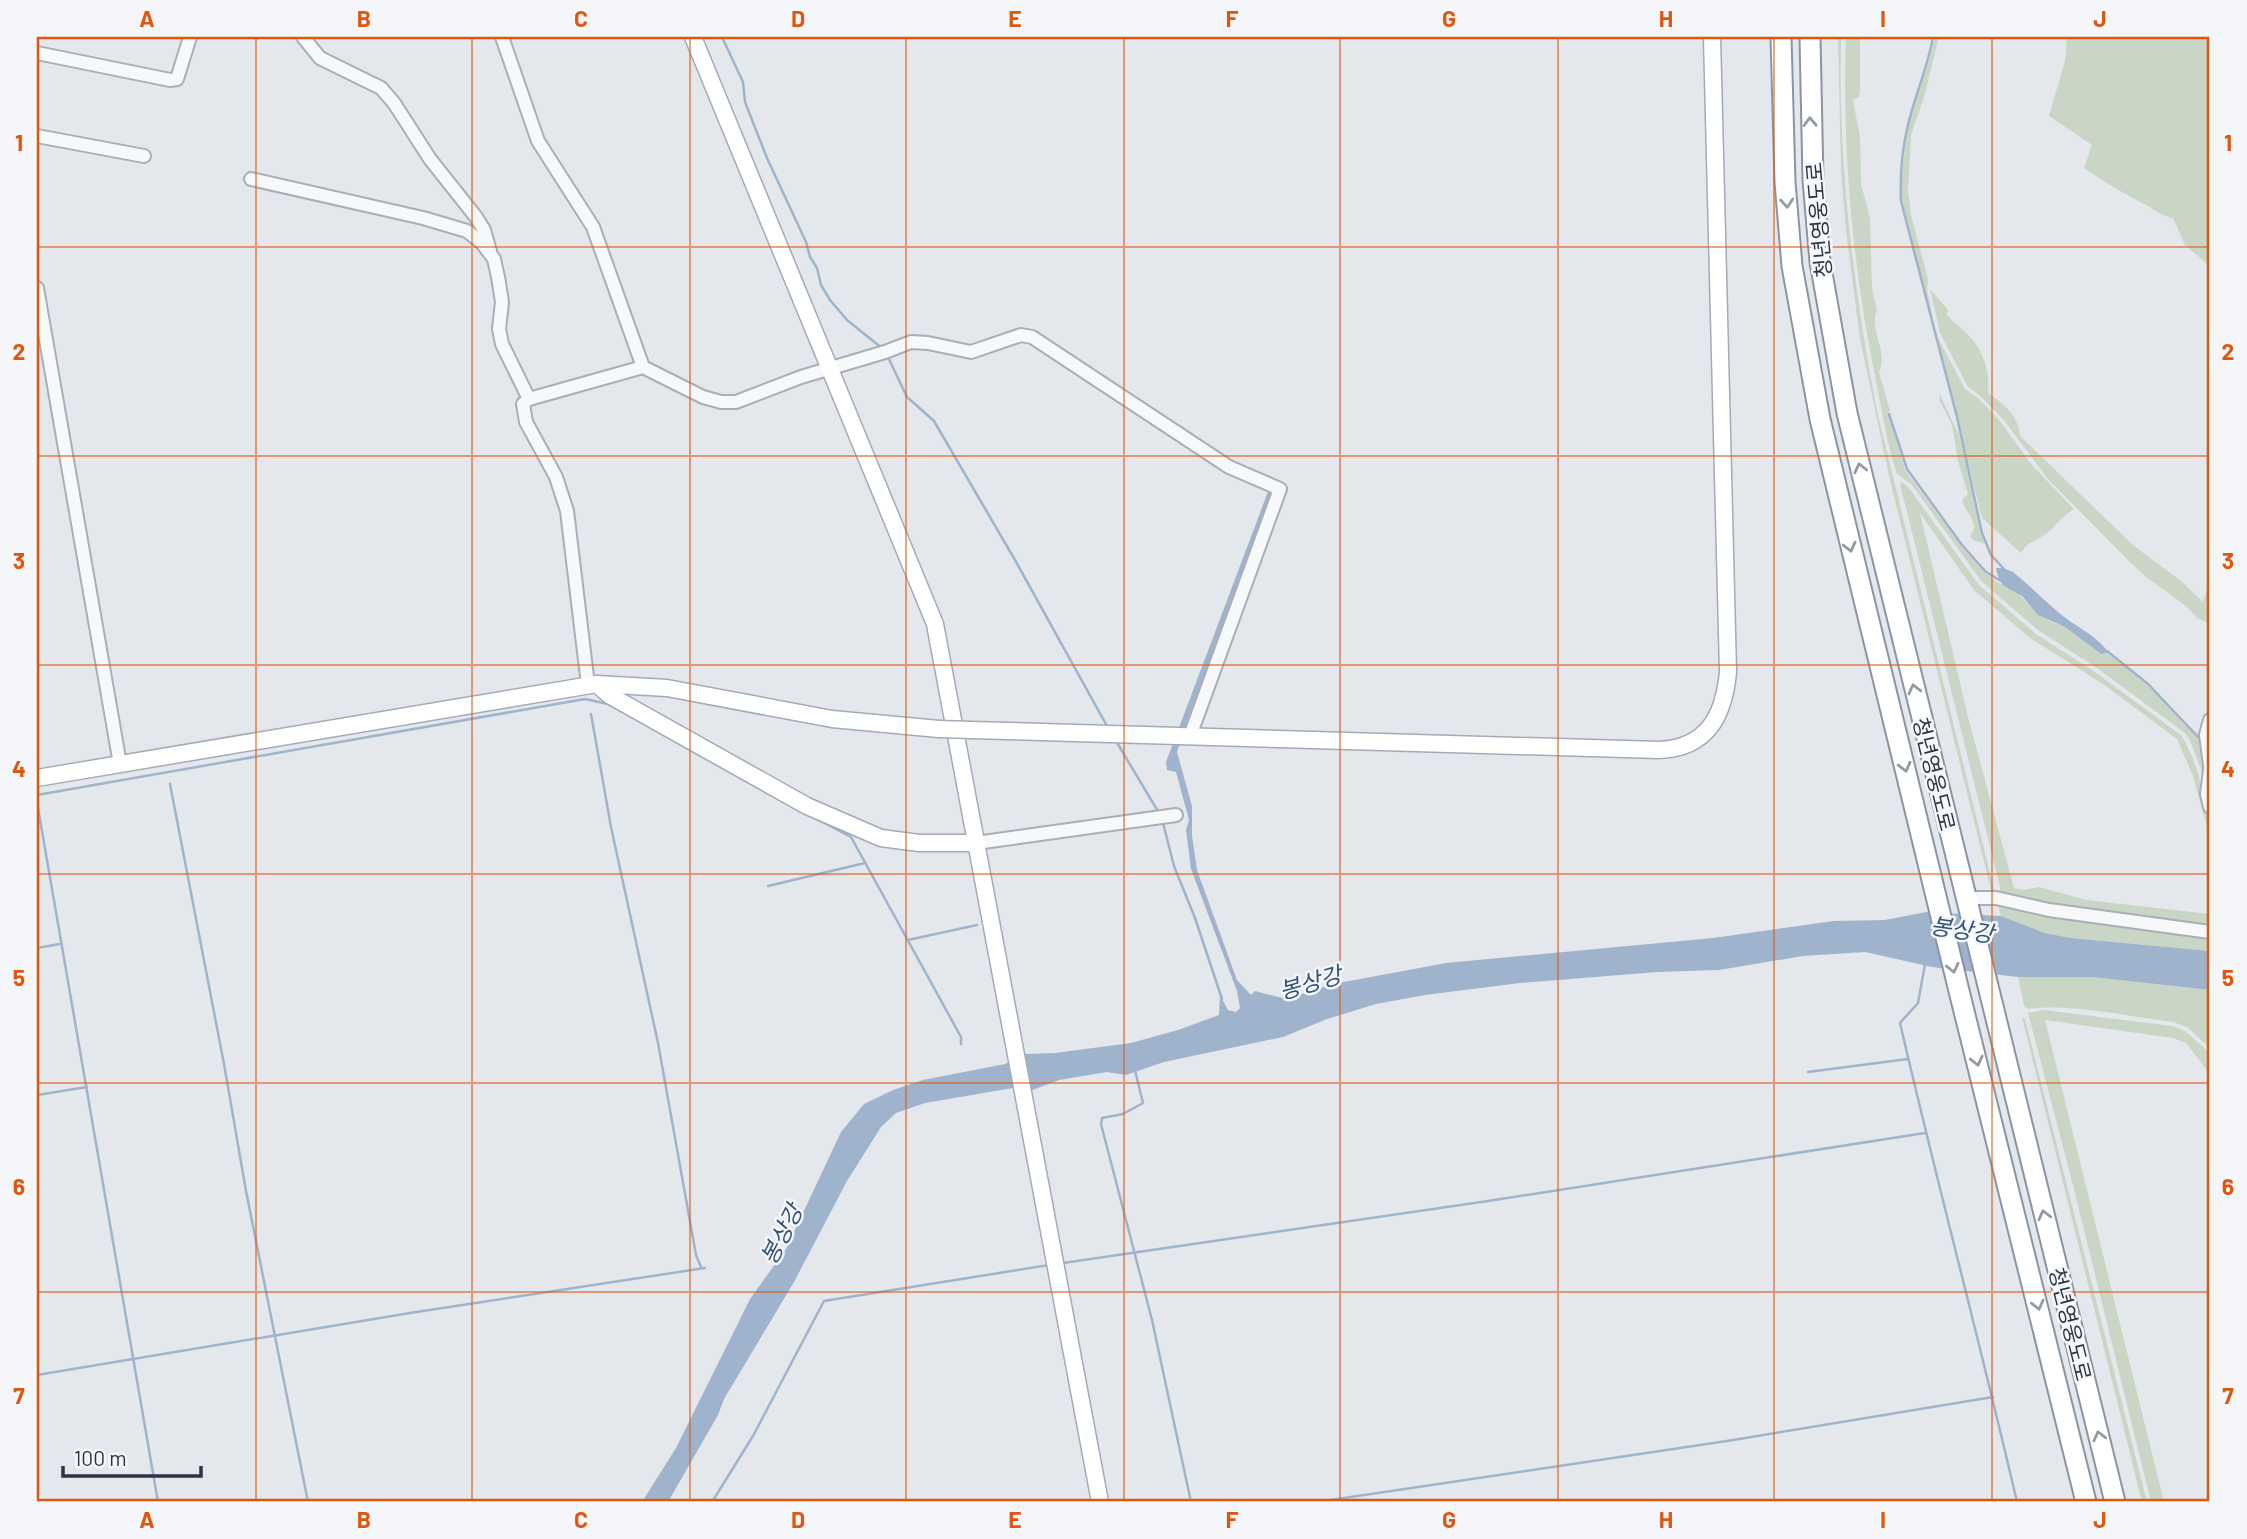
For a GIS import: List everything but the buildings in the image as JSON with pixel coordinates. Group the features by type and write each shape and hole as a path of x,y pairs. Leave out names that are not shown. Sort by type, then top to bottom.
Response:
{"highway":[{"name":"청년영웅도로","path":"1781,37 1785,182 1792,266 1805,344 1838,498 2086,1502"},
{"name":"청년영웅도로","path":"1810,37 1813,180 1820,262 1833,339 1866,491 2115,1502"}],"main road":[{"path":"693,37 935,624 1100,1502"},
{"path":"37,778 593,684 667,688 831,719 939,729 1659,750 1686,746 1709,729 1724,698 1728,671 1712,37"},
{"path":"593,684 807,806 881,838 919,843 974,834"}],"street":[{"path":"37,53 170,80 177,79 190,37"},
{"path":"303,37 328,64 381,88 394,103 423,150 476,217 489,242 490,253"},
{"path":"502,37 538,141 593,226 643,367"},
{"path":"37,136 144,156"},
{"path":"251,179 423,218 467,232 482,243 494,259 502,302 499,329 502,344 529,400"},
{"path":"37,288 120,764"},
{"path":"593,684 568,511 556,477 523,412 523,404 643,367 703,397 721,402 736,402 801,377 911,342 928,342 971,352 1021,335 1032,337 1229,467 1280,489 1188,736"},
{"path":"2210,720 2206,735 2210,765"},
{"path":"2210,770 2207,794 2210,807"},
{"path":"974,834 1027,834 1175,815"},
{"path":"1966,898 1996,898 2049,910 2210,932"}],"green space":[{"path":"1838,37 1841,37 1842,131 1849,225 1868,364 1877,411 1994,890 1992,894 1890,480 1860,339 1841,169"},
{"path":"1846,37 1860,37 1860,89 1859,97 1853,100 1860,137 1861,184 1870,218 1872,289 1877,310 1875,325 1882,357 1879,372 1905,470 1982,570 1997,582 2016,591 2049,621 2065,627 2101,654 2108,654 2148,686 2178,715 2201,742 2206,754 2207,762 2203,775 2185,733 2097,668 2038,630 1982,582 1912,485 1897,474 1888,441 1861,300 1848,168"},
{"path":"1935,37 1939,37 1911,135 1908,189 1911,215 1928,279 1927,289 1936,334 1965,389 1978,398 2000,421 2031,464 2074,509 2047,533 2028,544 2021,553 1982,518 1902,200 1908,130"},
{"path":"2067,37 2210,37 2210,266 2185,245 2173,218 2161,214 2084,168 2092,145 2049,116 2065,61"},
{"path":"1930,289 1948,310 1947,315 1976,345 1987,372 1988,393 2010,411 2017,422 2020,436 2134,546 2181,581 2203,602 2210,580 2210,623 2197,618 2127,559 2048,479 2003,419 1968,387 1940,333"},
{"path":"1939,393 1959,435 1985,544 1973,540 1970,536 1973,522 1962,500 1968,494 1958,461 1952,425"},
{"path":"1902,482 1979,585 2036,634 2095,672 2182,736 2192,756 2201,792 2210,813 2210,837 2193,776 2177,739 2103,684 2030,638 1974,590 1920,513 1968,717 2014,888 2022,890 2039,887 2086,900 2210,914 2210,931 2000,897 2000,887 1900,484"},
{"path":"1998,904 2210,935 2210,951 2071,938 2045,933 2001,916"},
{"path":"2018,977 2092,977 2210,990 2210,1048 2187,1027 2173,1022 2080,1009 2028,1009 2024,1006"},
{"path":"2043,1010 2172,1026 2185,1031 2210,1053 2210,1074 2186,1043 2173,1038 2045,1020 2164,1502 2151,1502 2028,1013"},
{"path":"2022,1017 2025,1019 2147,1502 2142,1502"}],"water":[{"name":"봉상강","path":"1269,489 1276,491 1177,752 1192,806 1192,836 1197,870 1237,980 1251,995 1255,991 1286,999 1333,984 1446,963 1713,938 1834,921 1885,920 1926,912 2001,916 2045,933 2071,938 2210,951 2210,990 2092,977 2018,977 1932,967 1865,952 1803,956 1719,970 1520,983 1425,995 1376,1004 1327,1019 1283,1037 1164,1062 1126,1075 1107,1072 1059,1080 1030,1091 1013,1088 925,1103 896,1113 881,1127 847,1181 794,1282 724,1399 718,1415 668,1502 642,1502 676,1448 750,1299 786,1249 841,1132 864,1104 923,1080 1005,1064 1025,1054 1055,1053 1131,1043 1178,1030 1219,1015 1220,995 1228,1010 1236,1012 1240,1008 1237,991 1191,869 1186,830 1189,820 1176,772 1167,770 1166,762"},
{"path":"1996,568 2013,572 2063,616 2096,639 2109,653 2101,654 2065,627 2038,615 2022,596 2004,586 1999,580"}],"waterway":[{"path":"722,37 743,82 745,102 767,158 806,242 821,285 847,320 883,349"},
{"path":"1933,37 1906,134 1901,201 1957,417 1982,533 1991,555 2004,569"},
{"path":"887,355 907,397 934,421 1107,726"},
{"path":"1889,414 1907,469 1962,545 1985,571 1999,580"},
{"path":"2107,651 2148,684 2201,740"},
{"path":"37,795 585,699 608,704 771,795"},
{"path":"591,714 611,827 658,1043 696,1255 701,1267"},
{"path":"1116,741 1159,813"},
{"path":"170,784 246,1191 308,1502"},
{"path":"38,808 158,1502"},
{"path":"811,816 851,837 961,1037 961,1044"},
{"path":"1163,823 1174,866 1195,918 1222,999"},
{"path":"768,886 865,863"},
{"path":"908,940 977,925"},
{"path":"37,948 60,944"},
{"path":"1925,964 1918,1003 1900,1023 2017,1502"},
{"path":"1808,1072 1908,1059"},
{"path":"1135,1070 1143,1103 1123,1114 1102,1118 1101,1124 1152,1320 1191,1502"},
{"path":"37,1095 87,1087"},
{"path":"1063,1263 1925,1133"},
{"path":"712,1502 753,1436 824,1301 1049,1265"},
{"path":"37,1375 410,1313 705,1268"},
{"path":"1317,1502 1727,1441 1993,1397"}]}
